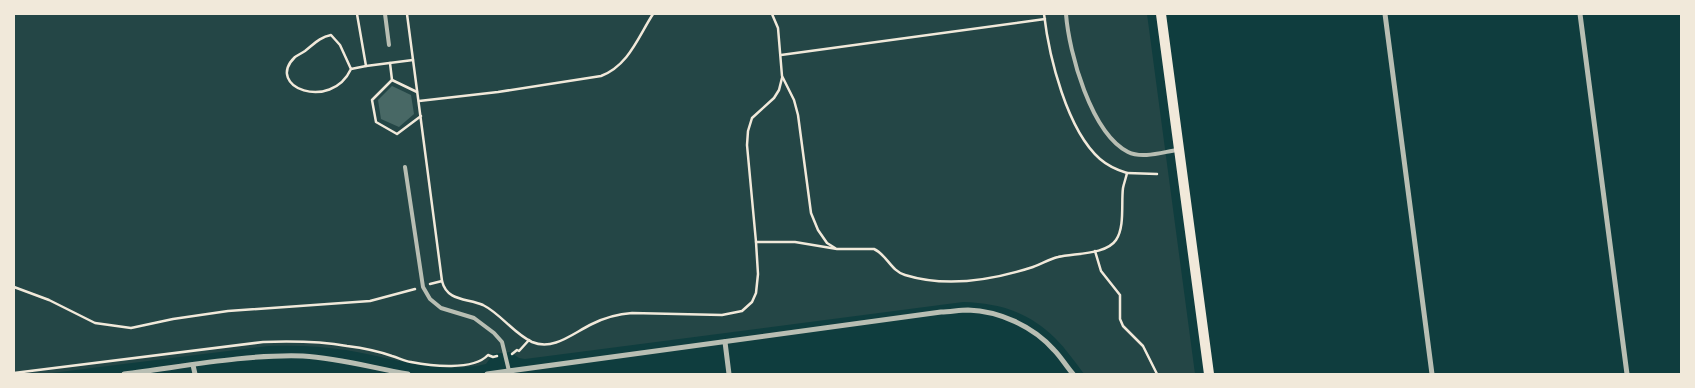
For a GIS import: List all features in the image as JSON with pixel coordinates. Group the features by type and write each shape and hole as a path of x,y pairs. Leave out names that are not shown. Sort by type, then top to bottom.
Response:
{"main road":[{"path":"1161,14 1209,374"}],"street":[{"path":"1384,14 1432,374"},
{"path":"1580,14 1627,374"},
{"path":"488,374 509,373 941,312 968,310 993,314 1014,321 1037,334 1054,349 1072,374"},
{"path":"725,342 729,374"},
{"path":"124,374 251,358 303,356 352,362 408,374"},
{"path":"193,365 194,374"}],"lane":[{"path":"385,14 389,45"},
{"path":"1066,14 1074,61 1098,122 1112,141 1129,153 1145,155 1179,150"},
{"path":"405,167 423,287 430,299 441,308 474,318 494,333 502,342 509,373"}],"path":[{"path":"357,14 366,66"},
{"path":"407,14 442,282 450,295 483,305 527,339 536,343 555,343 593,323 619,314 722,316 742,311 752,302 756,293 758,274 747,145 748,131 754,116 777,93 782,76 778,28 772,14"},
{"path":"419,101 498,92 601,76 614,69 627,57 653,14"},
{"path":"1044,14 1052,57 1060,86 1078,131 1086,144 1101,160 1112,167 1127,173 1156,174"},
{"path":"781,55 1045,19"},
{"path":"331,35 340,45 351,69 348,76 335,88 313,92 304,91 295,86 288,80 287,73 295,58 323,36 331,35"},
{"path":"351,69 413,60"},
{"path":"390,63 392,80"},
{"path":"782,76 794,100 798,115 812,216 827,243 837,249"},
{"path":"392,80 418,92"},
{"path":"392,80 372,100 376,122 397,134 421,116"},
{"path":"756,242 795,242 837,249 876,249 901,274 914,277 955,281 992,277 1034,267 1058,257 1095,251 1110,246 1118,235 1123,188 1127,173"},
{"path":"1095,251 1101,271 1120,296 1120,319 1123,326 1143,346 1157,374"},
{"path":"14,287 49,300 95,323 131,328 172,318 228,311 370,301 442,282"}],"shaded area":[{"path":"14,14 1147,14 1195,374 1084,374 1059,342 1045,329 1024,315 989,304 963,302 525,359 519,358 510,352 493,354 486,364 468,367 433,367 364,353 308,346 269,346 44,374 14,374"}],"building":[{"path":"392,86 411,95 414,114 399,127 381,119 378,100"}]}
